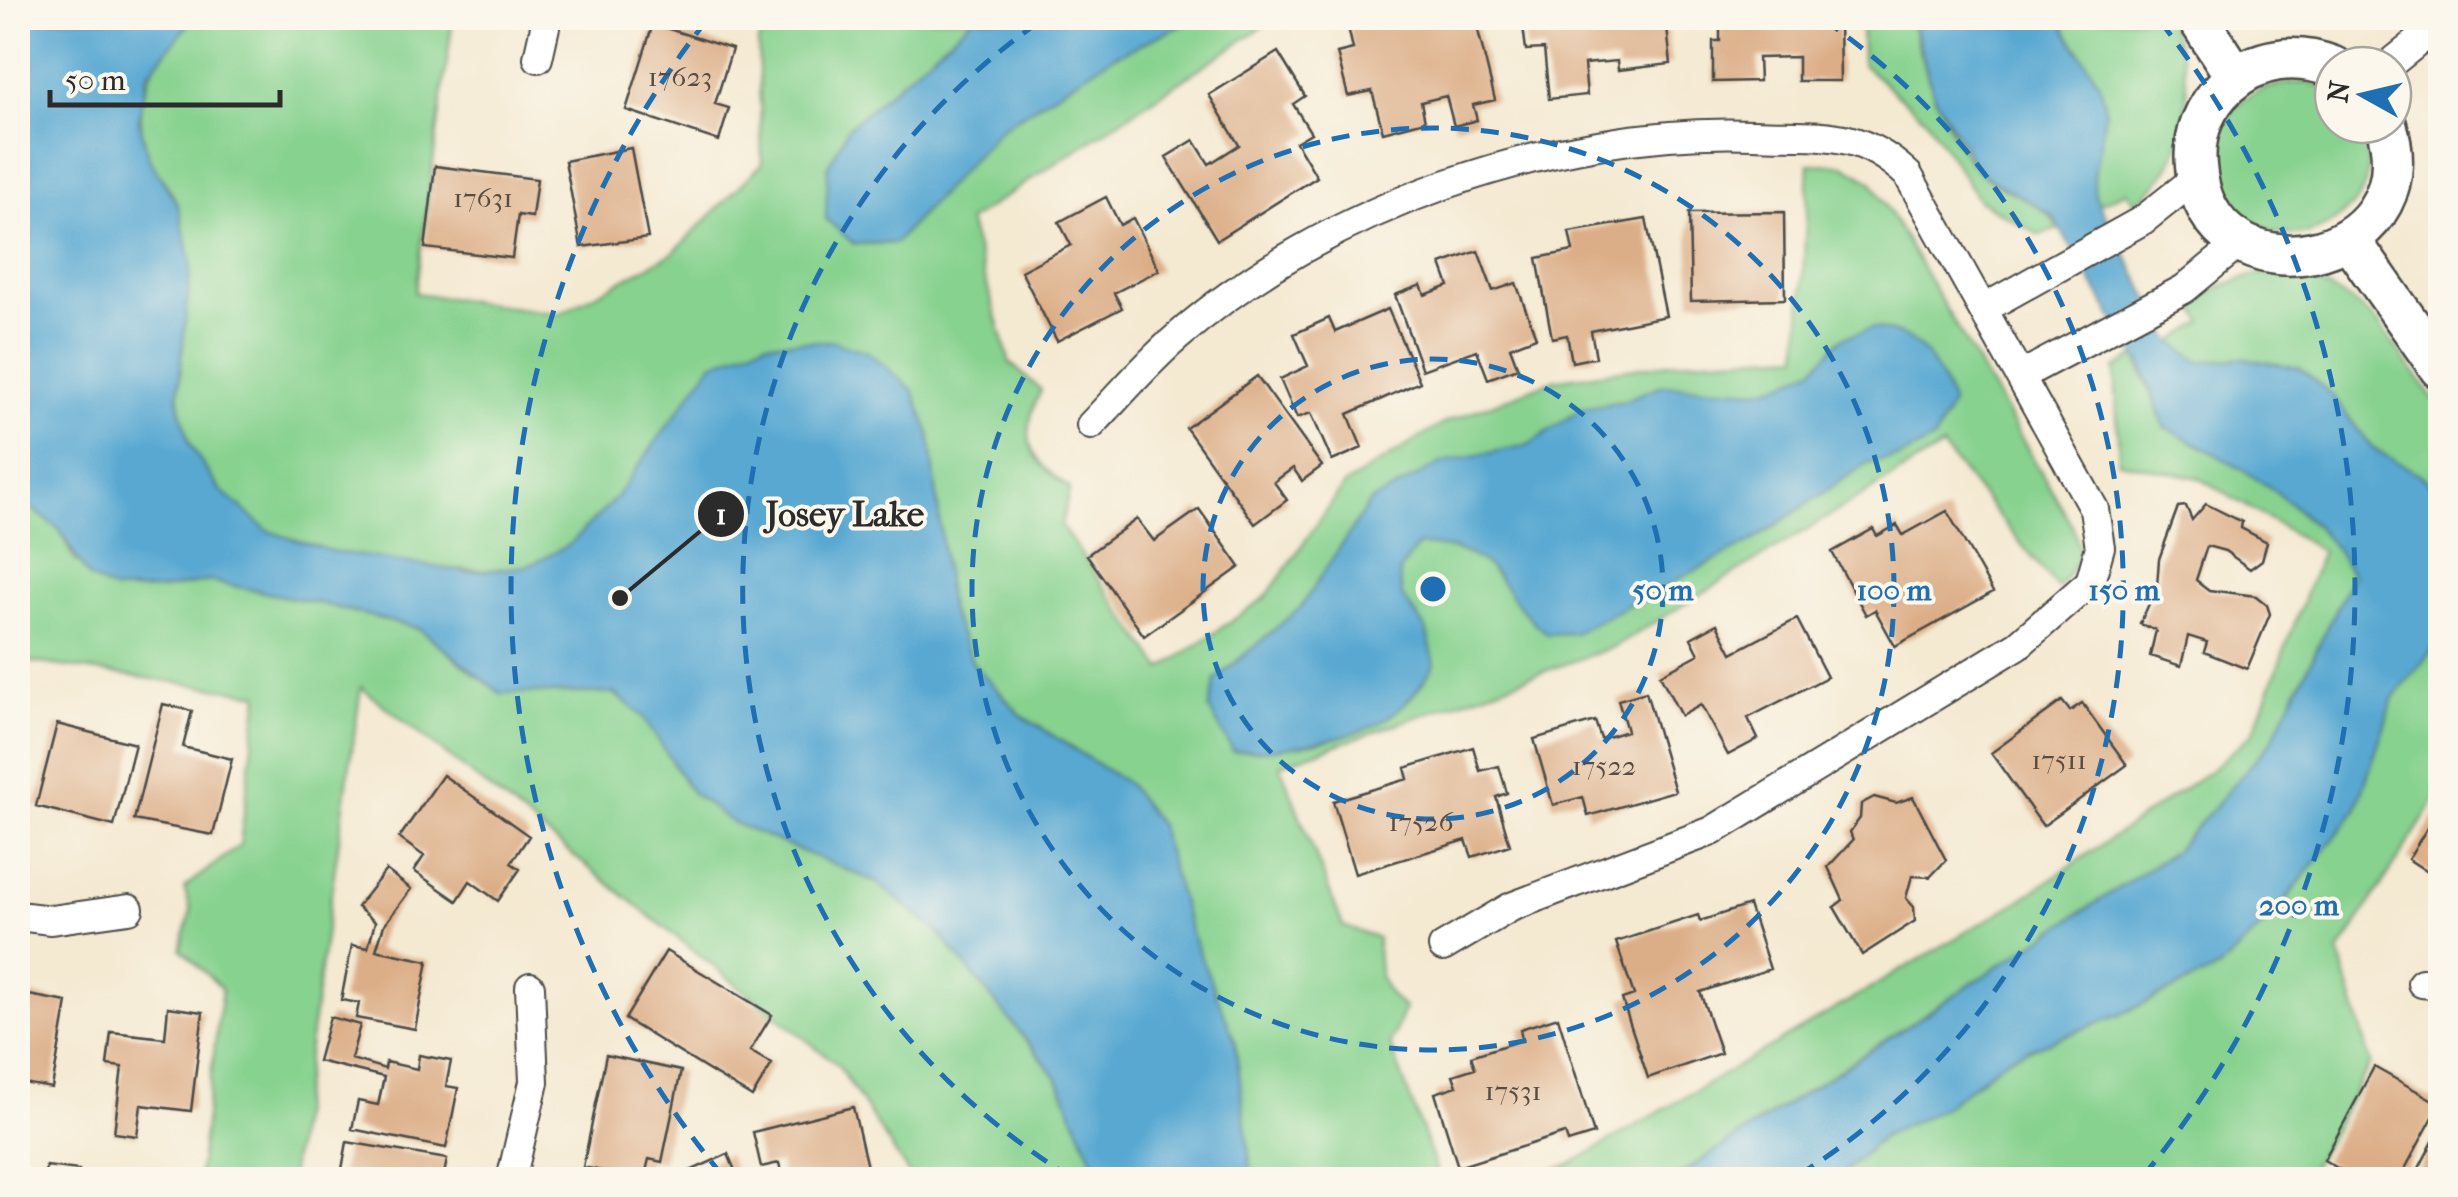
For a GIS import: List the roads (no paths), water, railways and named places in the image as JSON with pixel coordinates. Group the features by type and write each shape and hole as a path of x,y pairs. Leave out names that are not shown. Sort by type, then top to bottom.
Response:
{"street":[{"path":"538,58 547,18"},
{"path":"2198,18 2236,77"},
{"path":"2413,46 2440,24"},
{"path":"2313,63 2289,58 2251,67 2215,96 2201,121 2194,150 2196,178 2220,225 2240,242 2267,254 2295,257 2324,252 2349,240 2364,227 2385,194 2392,156 2390,145"},
{"path":"1091,425 1176,338 1260,276 1371,212 1493,170 1612,144 1711,133 1852,138 1882,150 1908,175 2094,509 2100,547 2090,582 2018,645 1712,831 1511,908 1444,947"},
{"path":"1983,309 2144,220 2196,178"},
{"path":"2349,240 2440,368"},
{"path":"2020,376 2184,289 2240,242"},
{"path":"18,916 51,920 129,909"},
{"path":"511,1180 534,1082 530,986"}],"water":[{"path":"27,18 194,18 147,75 139,120 149,159 178,205 191,262 178,399 190,445 218,488 268,531 331,551 468,572 528,566 569,545 614,500 713,363 766,342 832,341 868,352 913,390 930,434 949,609 973,663 1021,715 1128,784 1159,825 1191,933 1235,1040 1252,1179 1101,1179 1058,1079 938,932 876,882 731,822 691,792 643,716 614,693 500,693 420,629 323,604 209,581 160,590 115,591 89,578 60,530 18,498 18,25"},
{"path":"973,18 1198,18 1112,57 1001,128 895,243 854,244 826,219 828,167 848,128"},
{"path":"1912,18 2063,18 2065,29 2102,92 2104,118 2095,196 2172,342 2200,362 2243,358 2299,368 2331,394 2372,448 2421,475 2440,493 2440,641 2394,697 2356,810 2278,910 2220,968 2124,1013 2009,1057 1943,1108 1883,1136 1836,1179 1672,1180 2175,851 2271,742 2353,576 2336,550 2294,506 2245,471 2164,426 2143,368 2052,215 1978,171 1934,96"},
{"path":"1874,328 1891,331 1915,343 1938,374 1952,402 1934,440 1900,457 1867,463 1753,541 1574,633 1547,634 1484,563 1447,548 1418,545 1399,572 1402,596 1426,628 1435,664 1410,699 1390,716 1358,731 1291,746 1233,751 1209,709 1216,679 1301,607 1369,503 1443,462 1528,445 1583,408 1623,401 1662,385 1759,390 1784,383 1814,368 1842,338"}],"place":[{"name":"Josey Lake","path":"620,598"}]}
